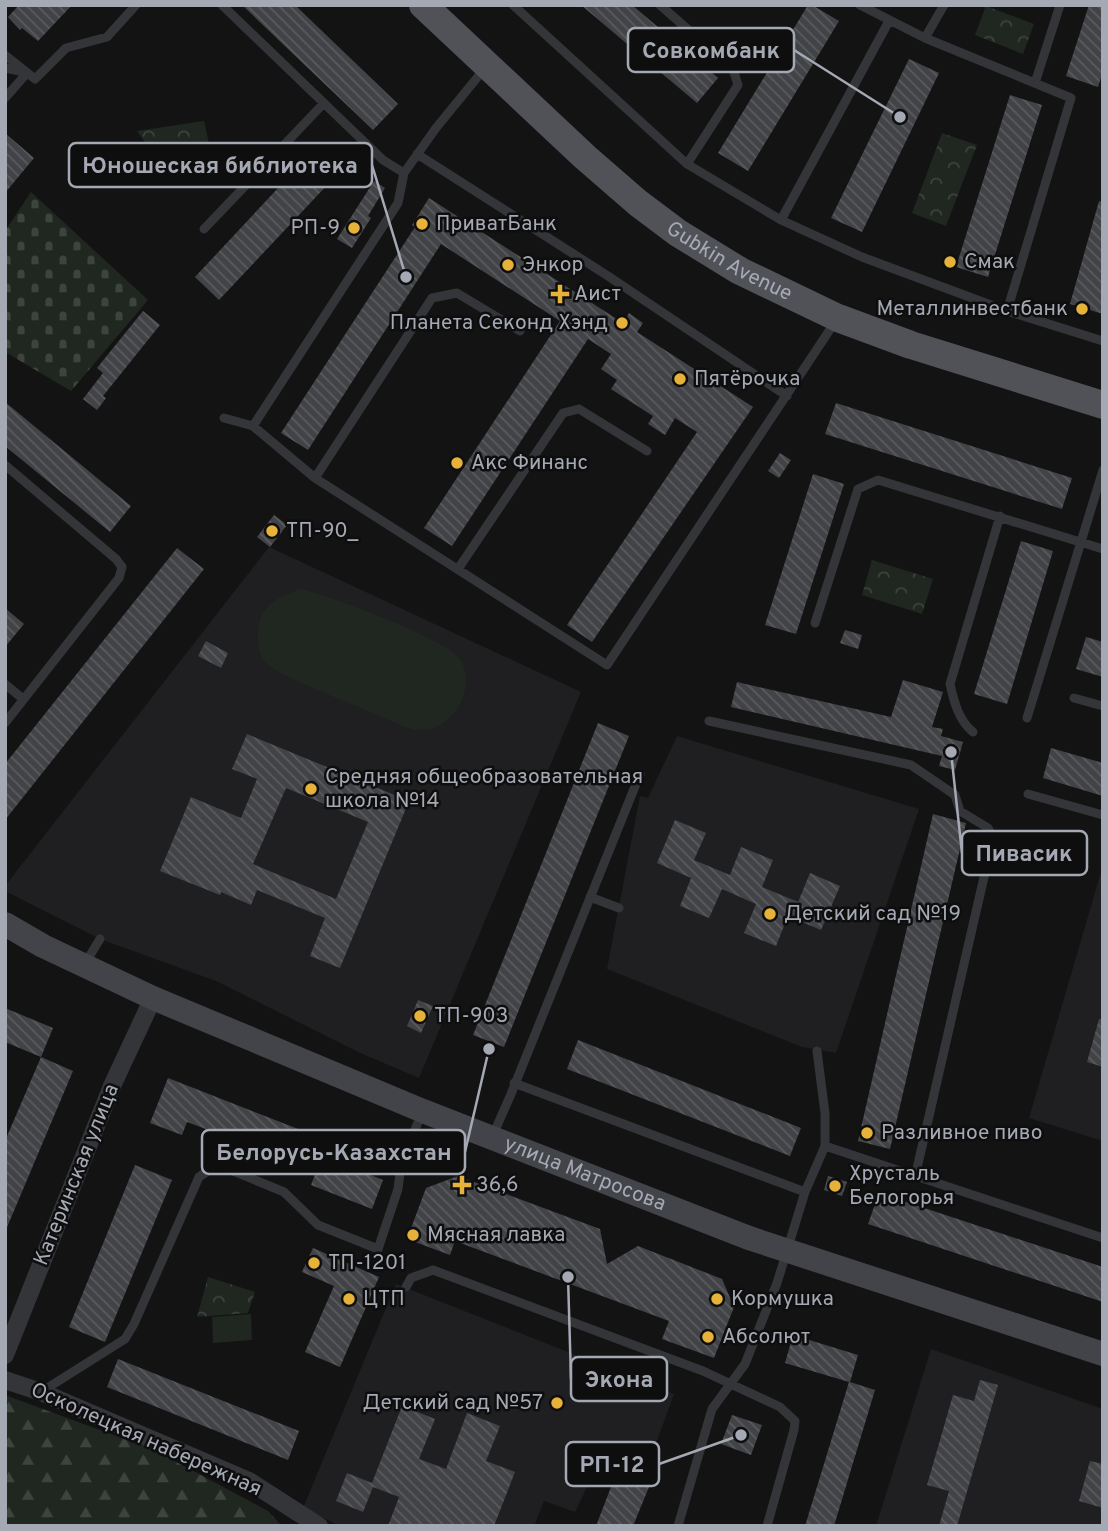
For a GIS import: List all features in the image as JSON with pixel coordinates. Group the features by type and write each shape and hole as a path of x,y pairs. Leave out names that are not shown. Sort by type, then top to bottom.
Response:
{"main road":[{"name":"Gubkin Avenue","path":"423,5 585,158 678,233 740,271 838,318 923,349 1103,405"},
{"name":"улица Матросова","path":"5,924 83,967 423,1111 786,1251 1103,1354"}],"street":[{"name":"Катеринская улица","path":"5,1355 112,1086 153,998"},
{"name":"Осколецкая набережная","path":"5,1380 41,1392 249,1481 319,1526"}],"lane":[{"path":"5,54 35,79 66,48 107,37 136,5"},
{"path":"222,5 383,160 404,173"},
{"path":"513,5 687,164 781,220 862,257 1007,311 1103,341"},
{"path":"660,5 733,69 738,85 687,164"},
{"path":"860,5 925,38 1071,98 1007,311"},
{"path":"925,38 944,5"},
{"path":"1035,83 1060,5"},
{"path":"781,220 889,21"},
{"path":"253,426 398,203 404,173 487,65"},
{"path":"5,68 27,73"},
{"path":"5,98 27,73"},
{"path":"204,229 324,103"},
{"path":"417,154 608,276 787,396"},
{"path":"315,478 432,298 457,293 520,331"},
{"path":"224,418 253,426 315,478 607,665 838,318"},
{"path":"458,569 562,413 579,410 647,451"},
{"path":"5,466 122,566 119,578 5,723"},
{"path":"1027,718 1103,470"},
{"path":"815,623 858,489 878,480 1103,549"},
{"path":"973,733 955,704 950,684 1000,516"},
{"path":"5,684 23,699"},
{"path":"1074,698 1103,706"},
{"path":"709,720 911,765 955,795 960,811 988,828 993,838 915,1177"},
{"path":"492,1137 640,774"},
{"path":"1028,794 1103,815"},
{"path":"590,897 619,908"},
{"path":"83,967 100,939"},
{"path":"678,1526 712,1409 733,1384 745,1364 777,1283 805,1192 825,1146 825,1113 817,1051"},
{"path":"514,1083 805,1192"},
{"path":"41,1392 125,1339 199,1177 212,1168 226,1168 284,1192 318,1225 378,1249 398,1189 401,1165 423,1111"},
{"path":"825,1146 1103,1238"},
{"path":"406,1287 411,1278 433,1270 733,1384 780,1406 794,1421 767,1526"}],"shaded area":[{"name":"Средняя общеобразовательная школа №14","path":"269,547 581,692 419,1078 358,1052 216,981 100,939 5,891 5,886"},
{"path":"677,736 919,809 836,1053 802,1047 607,969 640,796 648,798"},
{"path":"1101,872 1103,873 1103,1141 1029,1118"},
{"path":"396,1284 674,1394 657,1441 604,1452 575,1512 544,1501 534,1526 340,1526 303,1508"},
{"path":"931,1349 1103,1409 1103,1526 876,1526"}],"green space":[{"path":"986,6 1034,24 1023,54 975,35"},
{"path":"204,121 213,162 164,169 137,131"},
{"path":"942,133 977,145 946,226 912,213"},
{"path":"31,192 148,300 71,391 5,352 5,231"},
{"path":"872,560 933,579 922,614 862,595"},
{"path":"300,589 384,618 432,640 459,658 466,680 460,703 453,714 435,728 412,729 317,690 271,667 264,661 259,648 261,617 274,601"},
{"path":"208,1277 255,1292 248,1313 197,1317"},
{"path":"251,1314 252,1340 213,1343 212,1317"},
{"path":"5,1395 154,1450 268,1511 282,1526 5,1526"}],"building":[{"path":"19,5 72,5 38,41 22,28 20,30 8,17"},
{"path":"242,5 295,5 398,104 373,130"},
{"path":"581,5 632,5 718,78 697,103"},
{"path":"808,5 839,21 748,171 718,153"},
{"path":"1089,5 1103,5 1103,71 1098,87 1066,76"},
{"path":"909,59 939,73 862,232 831,218"},
{"path":"1010,95 1042,105 988,277 956,267"},
{"path":"5,133 34,158 5,193"},
{"path":"321,142 346,165 219,300 195,277"},
{"path":"374,181 385,188 368,216 371,218 352,248 337,239"},
{"path":"429,198 623,323 629,313 643,323 637,332 753,407 592,642 567,625 697,432 675,418 665,435 648,424 653,416 611,389 617,380 601,369 611,354 588,339 452,546 424,528 560,321 441,244 308,450 281,433 415,227 412,225"},
{"path":"1099,201 1103,202 1103,314 1070,304"},
{"path":"143,311 160,325 103,396 106,398 97,410 83,399 103,373 97,368"},
{"path":"5,402 131,506 110,532 5,446"},
{"path":"836,403 1072,478 1062,509 825,434"},
{"path":"780,453 791,460 779,478 768,471"},
{"path":"813,474 844,484 796,634 765,625"},
{"name":"ТП-90_","path":"274,515 287,525 270,547 257,537"},
{"path":"1021,541 1053,551 1007,704 974,694"},
{"path":"177,548 204,569 5,820 5,764"},
{"path":"5,608 24,624 5,647"},
{"path":"845,630 862,635 858,649 840,643"},
{"path":"1086,637 1103,642 1103,677 1076,669"},
{"path":"206,641 228,653 221,668 198,656"},
{"path":"903,680 943,692 932,727 943,729 941,736 963,742 955,770 939,766 942,756 731,707 737,682 891,717"},
{"path":"598,723 629,736 504,1047 473,1035"},
{"path":"247,734 409,801 340,968 310,956 325,918 257,890 251,905 160,871 191,797 241,818 257,779 232,769","holes":["286,788 368,822 336,899 253,864"]},
{"path":"1051,748 1103,763 1103,796 1043,778"},
{"path":"933,814 966,823 890,1149 858,1141"},
{"path":"675,820 706,833 694,860 730,875 741,847 773,860 762,887 798,902 810,873 840,886 821,930 788,916 776,946 744,933 756,904 722,889 709,918 680,906 691,878 657,863"},
{"name":"ТП-903","path":"418,1000 433,1006 421,1033 407,1026"},
{"path":"5,1008 53,1028 41,1057 5,1042"},
{"path":"1099,1019 1103,1019 1103,1067 1087,1062"},
{"path":"578,1040 801,1128 790,1156 567,1069"},
{"path":"41,1057 73,1071 5,1232 5,1141"},
{"path":"168,1078 329,1141 323,1156 383,1180 372,1209 311,1185 316,1172 235,1140 187,1122 182,1135 150,1123"},
{"path":"135,1165 172,1180 105,1342 69,1327"},
{"path":"458,1176 600,1229 607,1264 638,1246 722,1279 734,1307 714,1358 662,1339 669,1321 455,1241 450,1255 407,1239 426,1188"},
{"name":"Хрусталь Белогорья","path":"828,1176 847,1182 842,1196 824,1190"},
{"path":"879,1193 1103,1267 1103,1302 868,1224"},
{"path":"313,1248 379,1277 340,1367 305,1352 334,1286 302,1272"},
{"path":"793,1335 858,1355 850,1382 875,1390 834,1526 805,1526 849,1382 785,1363"},
{"path":"118,1359 299,1431 288,1460 107,1387"},
{"path":"980,1380 998,1385 957,1526 939,1526 949,1491 927,1485 953,1395 974,1401"},
{"path":"402,1406 435,1419 419,1459 446,1469 467,1413 500,1426 486,1461 515,1472 494,1526 388,1526 399,1497 373,1487 363,1512 336,1501 347,1473 372,1483"},
{"path":"732,1415 762,1425 751,1455 721,1444"},
{"path":"1090,1461 1103,1464 1103,1508 1079,1501"},
{"path":"616,1474 649,1487 633,1526 596,1526"}],"place":[{"name":"Совкомбанк","path":"900,117"},
{"name":"ПриватБанк","path":"422,224"},
{"name":"РП-9","path":"354,228"},
{"name":"Смак","path":"950,262"},
{"name":"Энкор","path":"508,265"},
{"name":"Юношеская библиотека","path":"406,277"},
{"name":"Аист","path":"560,294"},
{"name":"Металлинвестбанк","path":"1082,309"},
{"name":"Планета Секонд Хэнд","path":"622,323"},
{"name":"Пятёрочка","path":"680,379"},
{"name":"Акс Финанс","path":"457,463"},
{"name":"ТП-90_","path":"272,531"},
{"name":"Пивасик","path":"951,752"},
{"name":"Средняя общеобразовательная школа №14","path":"311,789"},
{"name":"Детский сад №19","path":"770,914"},
{"name":"ТП-903","path":"420,1016"},
{"name":"Белорусь-Казахстан","path":"489,1049"},
{"name":"Разливное пиво","path":"867,1133"},
{"name":"36,6","path":"462,1185"},
{"name":"Хрусталь Белогорья","path":"835,1186"},
{"name":"Мясная лавка","path":"413,1235"},
{"name":"ТП-1201","path":"314,1263"},
{"name":"Экона","path":"568,1277"},
{"name":"ЦТП","path":"349,1299"},
{"name":"Кормушка","path":"717,1299"},
{"name":"Абсолют","path":"708,1337"},
{"name":"Детский сад №57","path":"557,1403"},
{"name":"РП-12","path":"741,1435"}]}
